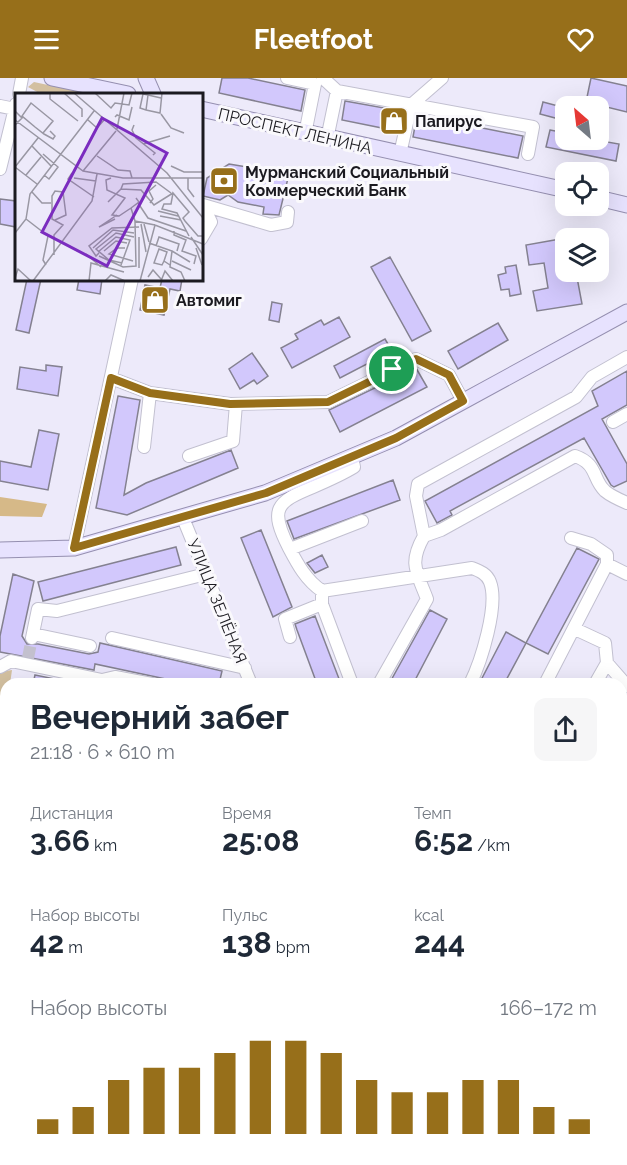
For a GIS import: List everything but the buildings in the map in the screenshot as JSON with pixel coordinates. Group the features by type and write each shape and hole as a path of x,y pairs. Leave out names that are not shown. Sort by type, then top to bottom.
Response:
{"main road":[{"path":"52,78 123,93"},
{"path":"146,78 153,93"},
{"name":"ПРОСПЕКТ ЛЕНИНА","path":"202,109 327,139 555,188"},
{"path":"609,201 627,205"},
{"path":"0,550 74,548 266,493 396,438 627,312"}],"street":[{"path":"19,93 22,78"},
{"path":"287,78 315,84 305,134"},
{"path":"323,78 337,91 533,127 528,154"},
{"path":"400,154 411,105 442,78"},
{"path":"327,139 337,91"},
{"path":"0,106 15,107"},
{"path":"0,170 15,111"},
{"path":"202,204 272,225 286,222 288,212"},
{"path":"202,204 211,222 202,237"},
{"path":"74,548 132,280"},
{"path":"424,536 416,496 418,484 576,397 592,377 627,357"},
{"path":"111,378 150,393 236,404 328,402 416,359 449,375 463,401"},
{"path":"144,447 150,393"},
{"path":"189,456 232,441 236,404"},
{"path":"613,422 627,414"},
{"path":"382,678 428,599 415,575 415,551 424,536 441,530 575,456 585,460 596,472 604,491 627,503"},
{"path":"350,678 322,598 310,583 290,549 279,524 278,511 282,501 292,494 354,467 351,458"},
{"name":"УЛИЦА ЗЕЛЁНАЯ","path":"183,518 249,678"},
{"path":"290,549 362,521"},
{"path":"548,678 607,564 607,555 591,544 571,538"},
{"path":"607,564 627,574"},
{"path":"290,637 285,619 322,598 415,575 472,568 483,572 490,580 494,597 483,649 472,678"},
{"path":"90,646 33,636 38,609 57,611 206,574"},
{"path":"575,629 605,643 607,663 599,678"},
{"path":"112,638 245,668"},
{"path":"0,667 11,660 28,661 94,678"},
{"path":"607,663 620,678"}],"shaded area":[{"path":"34,82 85,93 39,93 28,87"},
{"path":"0,497 47,504 42,517 0,516"},
{"path":"12,670 11,678 0,678 0,672"}],"tunnel":[{"path":"28,658 32,638"}],"place":[{"name":"Папирус","path":"394,121"},
{"name":"Мурманский Социальный Коммерческий Банк","path":"224,181"},
{"name":"Автомиг","path":"155,300"}],"route":[{"path":"416,359 449,375 463,401 396,438 266,493 74,548 111,378 150,393 230,404 328,402 392,369 416,359"}]}
